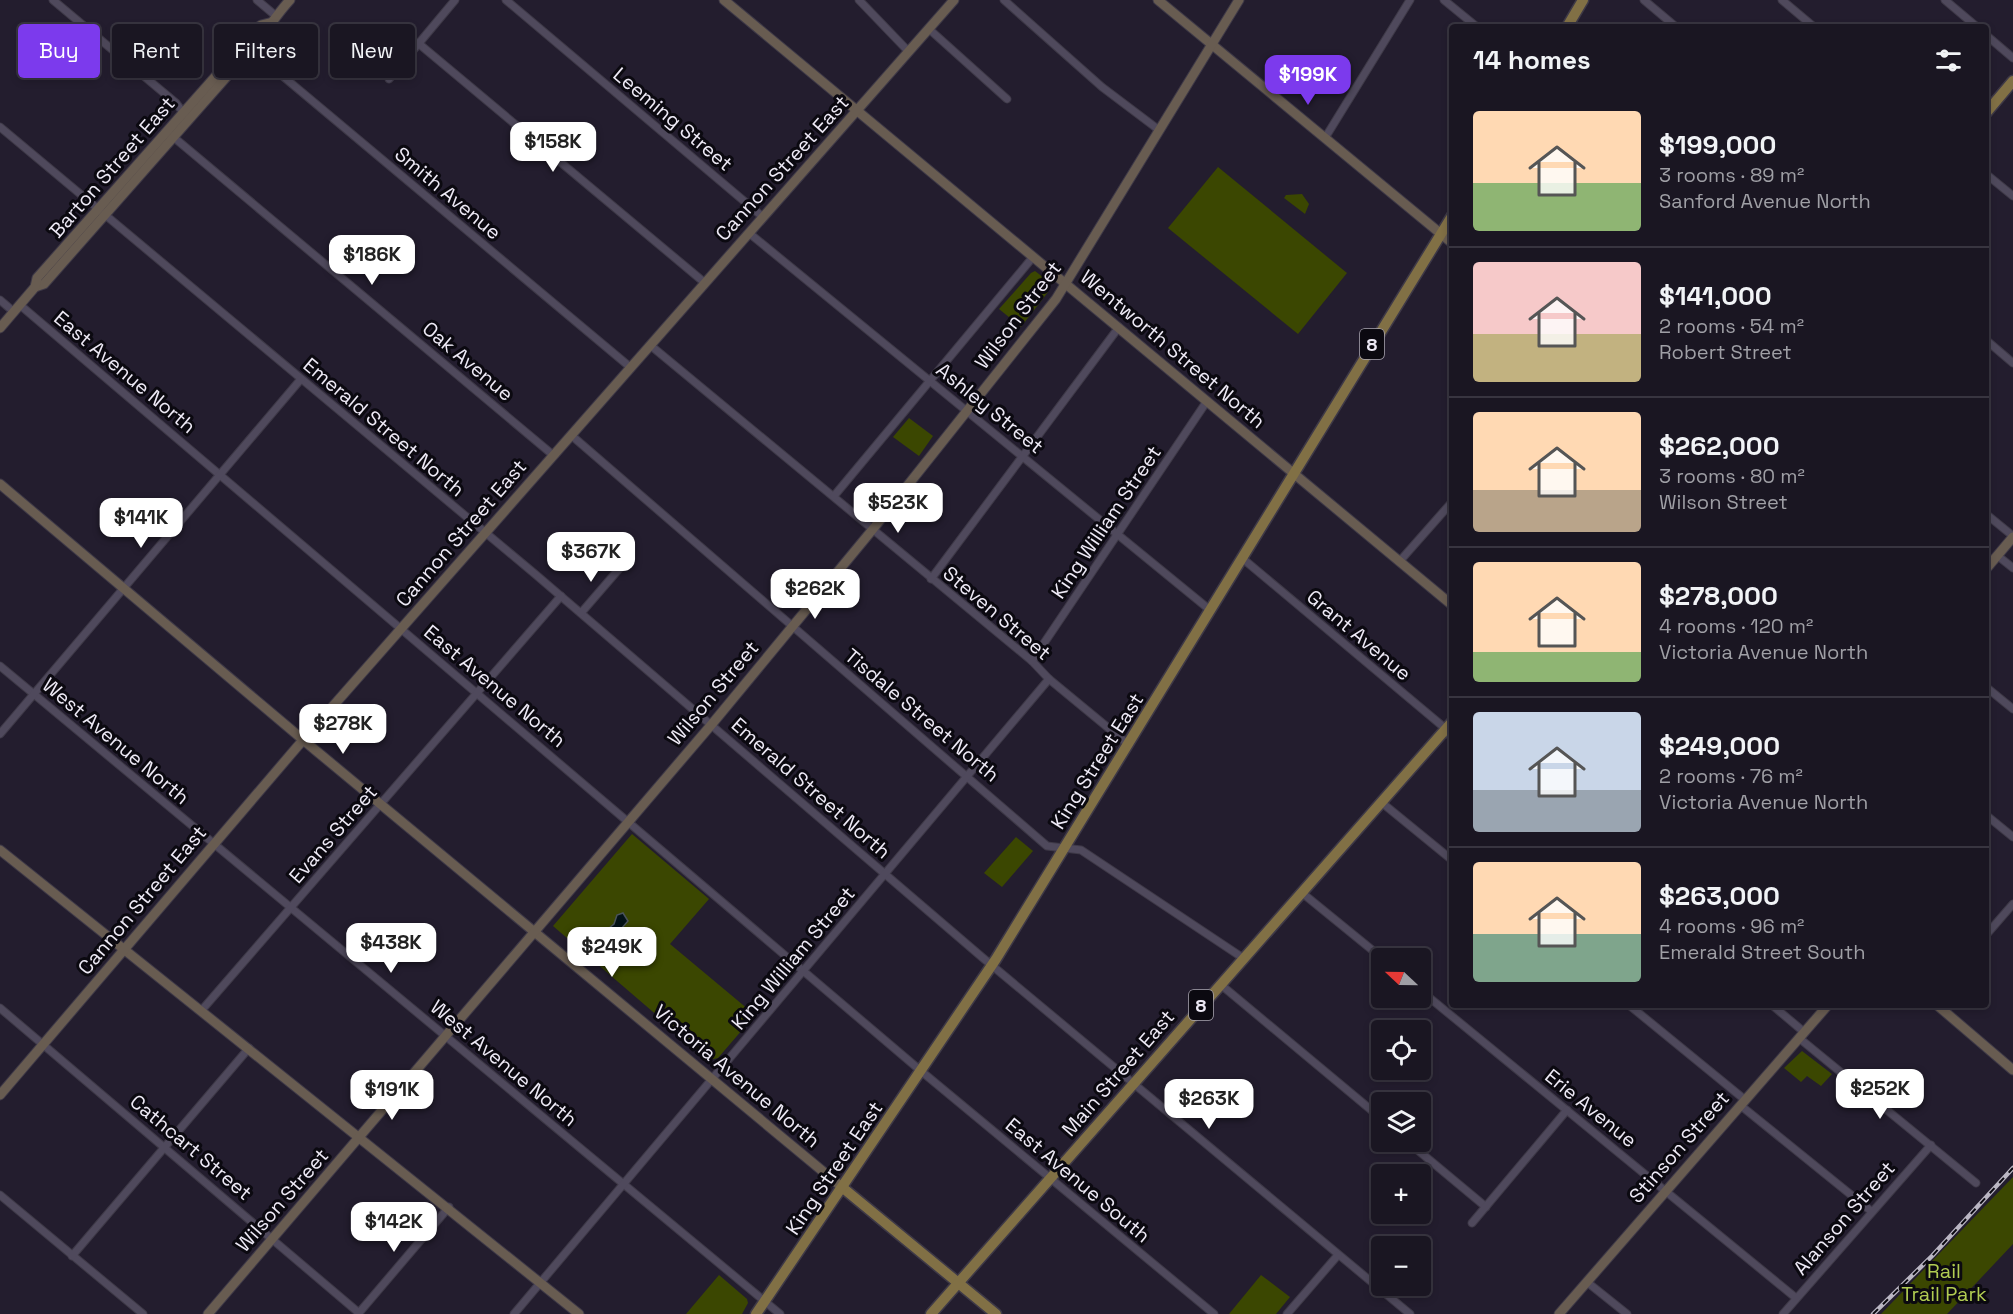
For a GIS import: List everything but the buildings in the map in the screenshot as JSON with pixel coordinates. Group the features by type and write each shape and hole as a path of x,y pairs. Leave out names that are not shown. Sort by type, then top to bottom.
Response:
{"main road":[{"name":"Barton Street East","path":"263,24 272,20 290,0"},
{"name":"Wentworth Street North","path":"724,0 1449,603"},
{"name":"Cannon Street East","path":"0,1095 213,844 954,0"},
{"path":"1158,0 1449,241"},
{"name":"Wilson Street","path":"208,1314 712,724 873,529 1066,284 1239,0"},
{"path":"1570,24 1583,0"},
{"name":"Barton Street East","path":"0,328 35,287 38,278 102,212 220,78"},
{"path":"1989,109 2013,81"},
{"name":"King Street East","path":"756,1314 992,966 1449,221"},
{"name":"Victoria Avenue North","path":"0,484 380,804 843,1188"},
{"path":"1989,566 2013,537"},
{"name":"Main Street East","path":"931,1314 1242,958 1381,802 1449,731"},
{"path":"0,850 449,1207 579,1314"},
{"name":"Stinson Street","path":"1559,1314 1825,1008"},
{"path":"1940,1008 2013,1070"},
{"path":"843,1188 996,1314"}],"street":[{"path":"53,0 176,103 186,116"},
{"path":"257,0 272,20"},
{"path":"389,79 455,0"},
{"name":"Leeming Street","path":"506,0 764,217"},
{"path":"859,0 909,52"},
{"path":"1004,0 1102,87 1159,130"},
{"path":"1325,138 1410,0"},
{"path":"1444,0 1473,24"},
{"path":"1644,0 1672,24"},
{"path":"1782,0 1810,24"},
{"path":"1945,0 1973,24"},
{"path":"929,29 1007,99"},
{"path":"1989,38 2013,58"},
{"path":"418,43 705,283"},
{"name":"Smith Avenue","path":"285,78 630,368"},
{"name":"Emerald Street North","path":"0,127 561,596 992,966 1410,1314"},
{"name":"Oak Avenue","path":"170,135 553,455"},
{"path":"1989,176 2013,196"},
{"name":"Ashley Street","path":"749,233 1210,610"},
{"path":"834,496 1034,257"},
{"name":"East Avenue North","path":"0,300 17,308 220,474 921,1071"},
{"path":"931,579 1119,327"},
{"path":"1989,343 2013,363"},
{"name":"Steven Street","path":"650,345 1032,661 1049,679 1129,745"},
{"path":"0,735 301,379"},
{"name":"King William Street","path":"1032,661 1207,401"},
{"name":"Tisdale Street North","path":"571,435 1047,846 1081,850 1242,958"},
{"path":"1399,562 1449,505"},
{"path":"1989,516 2013,537"},
{"path":"1998,556 2013,568"},
{"name":"Grant Avenue","path":"1242,558 1449,729"},
{"path":"581,613 619,569"},
{"name":"Evans Street","path":"201,1011 561,596"},
{"name":"West Avenue North","path":"0,666 780,1314"},
{"name":"King William Street","path":"514,1314 1049,679"},
{"path":"1989,689 2013,709"},
{"path":"1381,802 1449,858"},
{"path":"1989,817 2013,837"},
{"path":"1301,892 1371,948"},
{"path":"1989,932 2013,904"},
{"path":"1220,984 1371,1110"},
{"name":"Erie Avenue","path":"1431,999 1796,1298"},
{"name":"Cathcart Street","path":"0,1008 359,1314"},
{"path":"1632,1008 1871,1211"},
{"path":"1775,1008 1802,1035 1976,1183"},
{"path":"72,1256 249,1048"},
{"name":"East Avenue South","path":"921,1071 1214,1314"},
{"path":"1472,1223 1567,1110"},
{"name":"Alanson Street","path":"1783,1314 1931,1145"},
{"path":"1420,1152 1486,1207"},
{"path":"0,1196 143,1314"},
{"path":"359,1314 449,1207"},
{"path":"1287,1314 1338,1254"},
{"path":"1587,1282 1627,1314"}],"green space":[{"path":"1218,167 1347,273 1298,334 1168,228"},
{"path":"1302,194 1309,204 1305,214 1284,198 1286,195"},
{"path":"1035,271 1048,281 1048,292 1021,327 999,309"},
{"path":"909,418 933,436 919,456 893,437"},
{"path":"632,834 709,899 670,944 755,1015 718,1058 709,1060 553,926"},
{"path":"1016,837 1033,851 1002,887 984,873"},
{"path":"1802,1051 1832,1074 1821,1086 1807,1076 1801,1082 1784,1068"},
{"name":"Rail Trail Park","path":"2013,1177 2013,1244 1947,1314 1881,1314"},
{"path":"719,1275 747,1299 748,1303 742,1314 686,1314"},
{"path":"1261,1275 1290,1297 1276,1314 1229,1314"}],"shaded area":[{"path":"623,913 628,921 621,929 620,937 613,937 608,929 614,924 617,915"}],"railway":[{"path":"1873,1314 1932,1256 2013,1168"}]}
